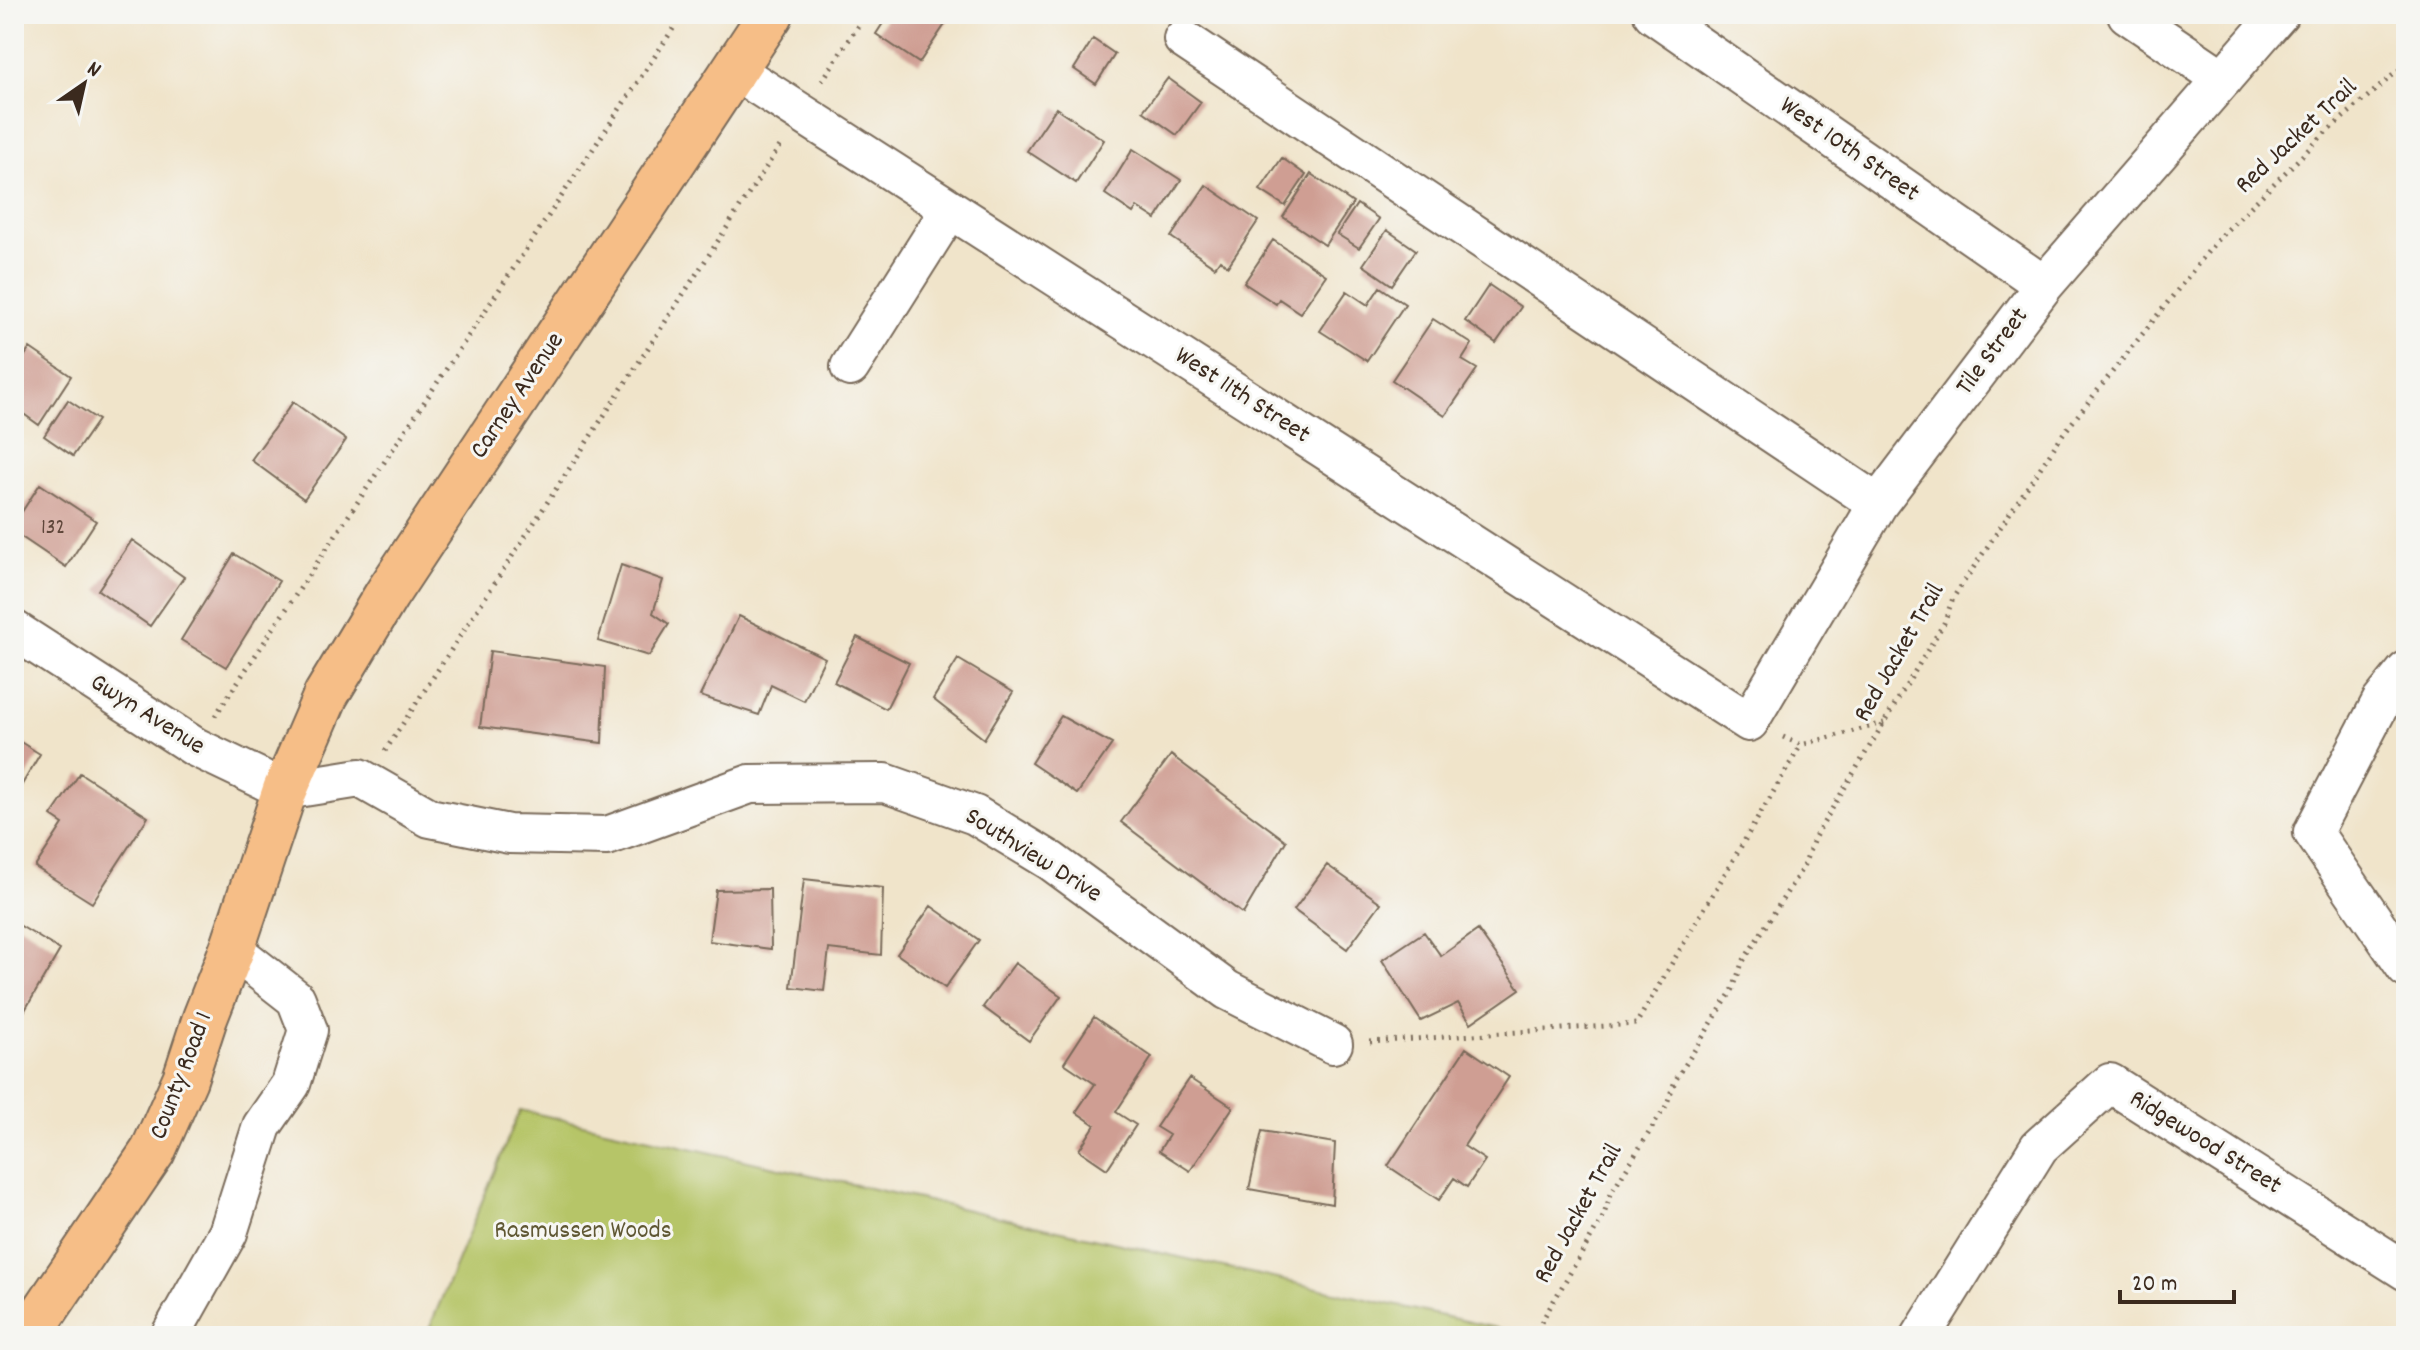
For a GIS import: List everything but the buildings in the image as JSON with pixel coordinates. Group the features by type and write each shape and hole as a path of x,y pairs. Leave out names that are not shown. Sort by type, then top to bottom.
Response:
{"main road":[{"name":"Carney Avenue","path":"285,790 326,695 387,594 771,14"},
{"name":"County Road 1","path":"28,1336 153,1151 185,1079 285,790"}],"street":[{"name":"West 10th Street","path":"1653,14 2044,285"},
{"path":"2127,14 2223,79"},
{"name":"Tile Street","path":"1749,722 1878,504 2044,285 2279,14"},
{"path":"1183,39 1878,504"},
{"name":"West 11th Street","path":"734,70 1749,722"},
{"path":"850,367 950,209"},
{"name":"Gwyn Avenue","path":"14,630 195,747 285,790"},
{"path":"2406,671 2381,702 2313,832 2406,968"},
{"path":"285,790 360,778"},
{"name":"Southview Drive","path":"360,778 430,818 509,834 607,836 750,784 885,783 975,815 1051,861 1227,990 1333,1044"},
{"path":"170,1336 228,1233 262,1126 291,1084 308,1030 296,999 232,949"},
{"name":"Ridgewood Street","path":"1921,1336 2039,1147 2110,1083 2406,1271"}],"path":[{"path":"195,747 683,14"},
{"path":"360,778 385,752 866,14"},
{"name":"Red Jacket Trail","path":"1533,1336 1603,1217 1612,1191 1666,1106 1675,1081 1733,989 1742,963 1803,867 1815,837 1944,623 1953,598 2063,434 2218,239 2325,133 2406,64"},
{"path":"1749,722 1801,745 1884,723"},
{"path":"1333,1044 1636,1024 1801,745"}],"green space":[{"name":"Rasmussen Woods","path":"520,1110 1532,1336 426,1336"}]}
